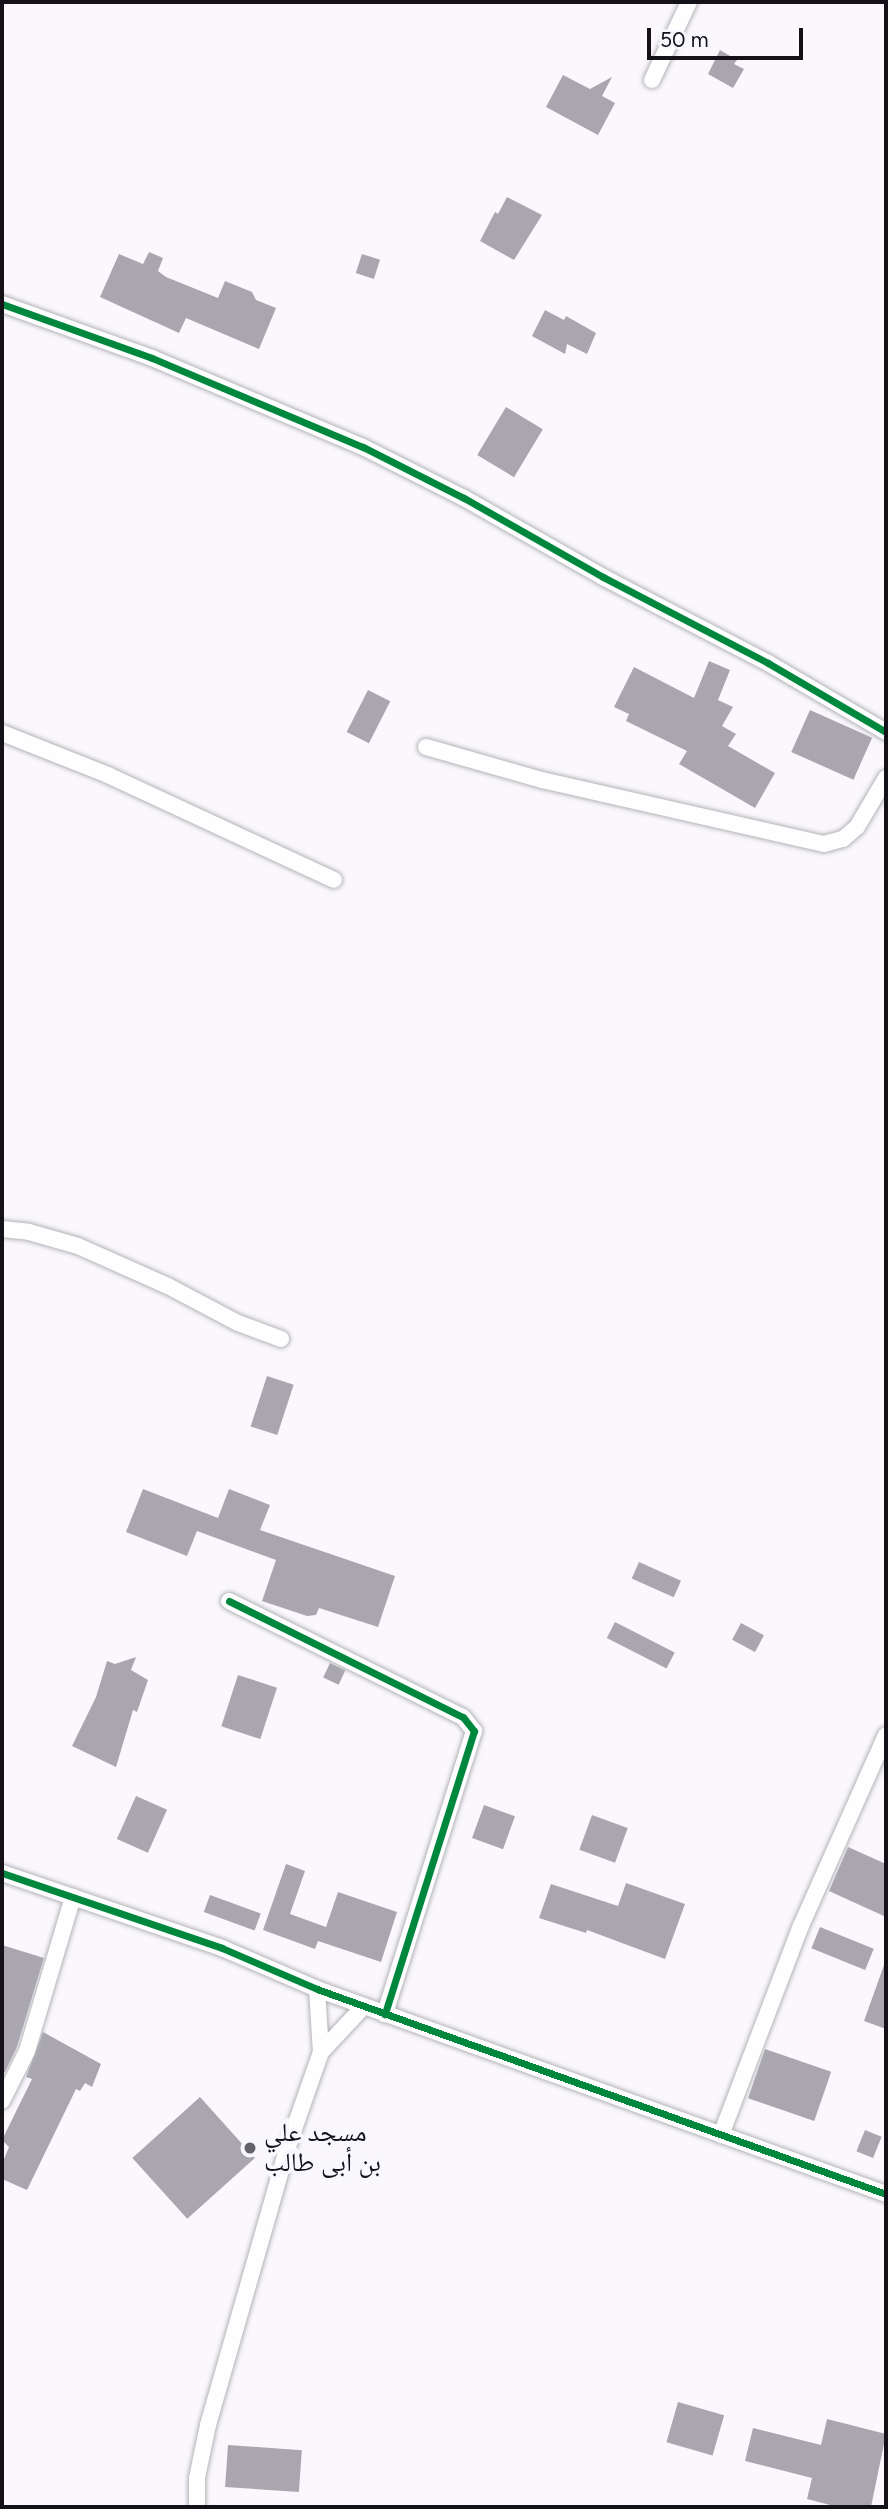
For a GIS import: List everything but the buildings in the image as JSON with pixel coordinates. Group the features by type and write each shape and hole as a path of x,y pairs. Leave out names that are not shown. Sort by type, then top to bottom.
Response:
{"street":[{"path":"652,80 689,2"},
{"path":"2,304 152,358 363,447 464,498 603,578 768,663 886,732"},
{"path":"2,733 108,775 334,880"},
{"path":"426,747 542,780 824,845 843,839 857,827 886,778"},
{"path":"2,1229 29,1232 78,1246 169,1286 238,1323 281,1339"},
{"path":"229,1601 463,1717 474,1731 384,2014"},
{"path":"721,2135 789,1953 886,1735"},
{"path":"2,1873 222,1948 317,1989 384,2014 886,2194"},
{"path":"2,2101 27,2051 73,1897"},
{"path":"197,2507 197,2479 230,2338 287,2149 321,2052 317,1989"},
{"path":"321,2052 364,2006"}],"cycle path":[{"path":"2,304 152,358 363,447 464,498 603,577 768,663 886,732"},
{"path":"229,1601 463,1717 474,1731 385,2014"},
{"path":"2,1873 222,1948 317,1989 886,2194"}],"place":[{"name":"مسجد علي بن أبى طالب","path":"250,2148"}]}
